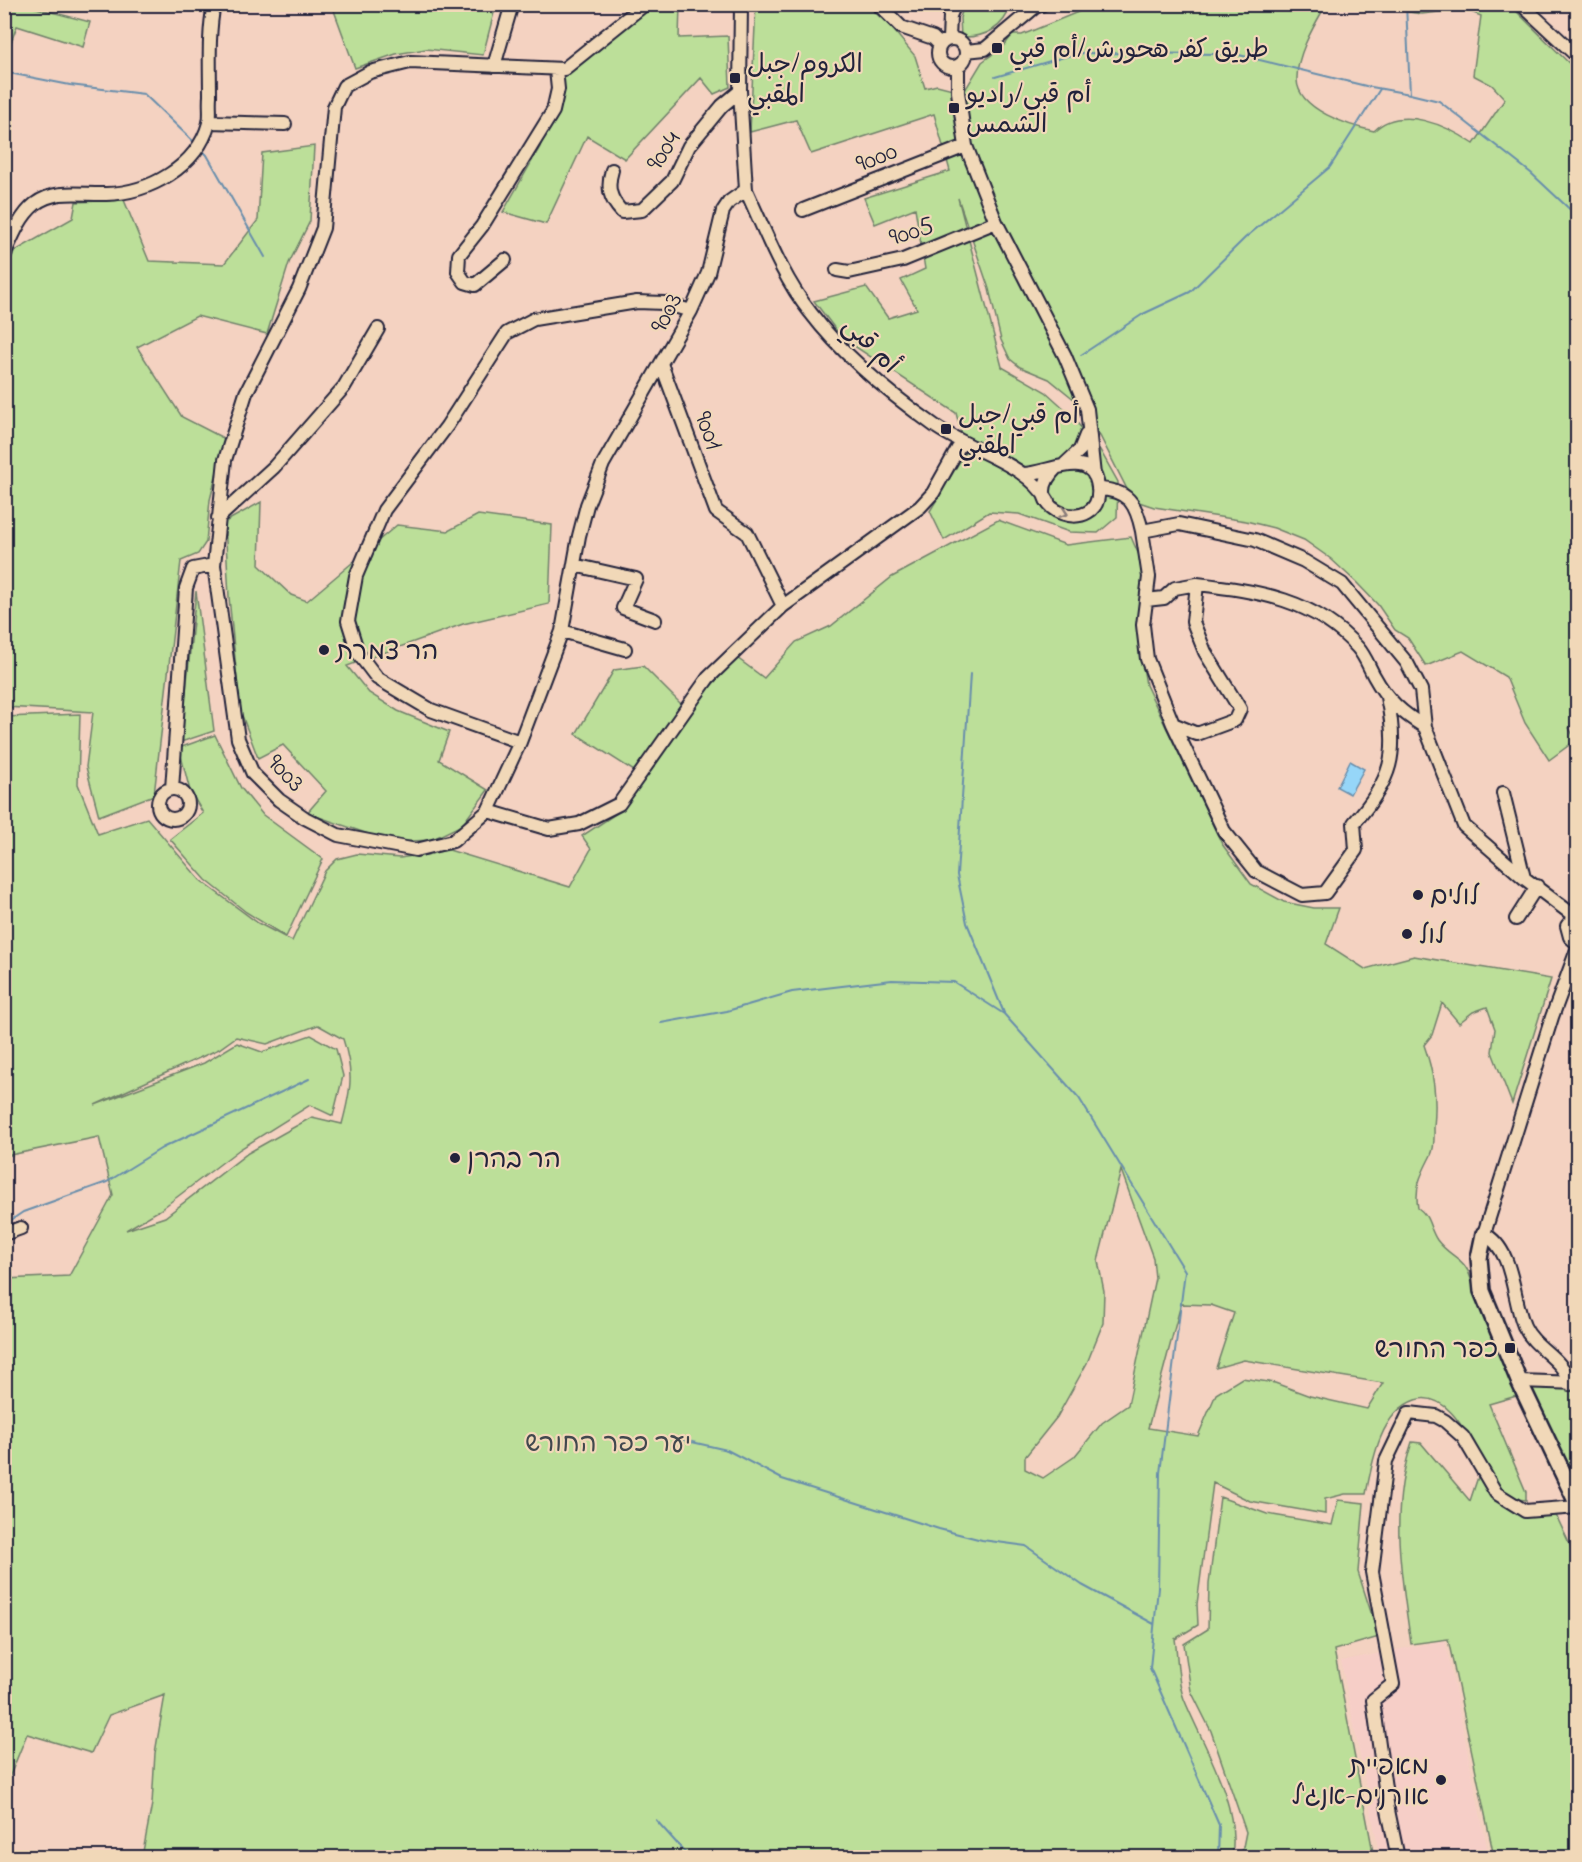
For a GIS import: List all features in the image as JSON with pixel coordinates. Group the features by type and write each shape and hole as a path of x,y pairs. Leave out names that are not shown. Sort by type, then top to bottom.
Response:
{"main road":[{"path":"1484,1234 1479,1258 1480,1281 1519,1382 1578,1506"}],"street":[{"path":"4,255 24,216 35,204 49,196 64,193 109,194 163,178 183,165 199,148 209,122 214,4"},
{"path":"494,66 512,4"},
{"path":"505,260 475,285 465,282 458,272 459,255 482,226 553,111 558,89 556,70 564,69 574,62 645,4"},
{"path":"741,4 740,91 746,190"},
{"path":"878,4 902,27 945,42 962,43 966,51 964,60 958,66 950,67 940,61 938,54 945,42 955,4"},
{"path":"966,51 985,49 1035,7 1043,4"},
{"path":"1521,4 1578,57"},
{"name":"9003","path":"556,70 410,62 370,72 344,86 334,107 323,228 299,289 246,393 225,460 213,565 238,739 252,774 279,800 305,818 338,835 416,850 453,841 488,811 520,742 562,631 573,564 587,505 603,464 692,311 708,273 723,211 729,202 746,190"},
{"path":"958,66 958,92 966,146 996,222 1065,356 1087,409 1094,475 1098,489 1095,502 1090,509 1075,516 1057,512 1048,501 1046,483 1060,466 1080,450 1088,425"},
{"name":"9004","path":"612,170 608,183 612,201 622,212 642,210 672,181 689,146 722,106 740,91"},
{"path":"209,122 285,124"},
{"name":"9000","path":"803,210 966,146"},
{"name":"أم قبي","path":"746,190 771,246 810,312 880,386 961,443 1023,474 1042,491 1048,501"},
{"name":"9005","path":"837,270 849,272 903,260 996,222"},
{"path":"520,742 431,710 377,678 358,653 348,621 356,576 384,510 447,426 507,333 534,319 637,302 664,303 692,311"},
{"path":"218,518 274,467 344,387 378,329"},
{"name":"9001","path":"662,366 716,511 747,533 783,606"},
{"path":"488,811 549,829 579,824 619,804 708,678 783,606 920,507 933,493 961,443"},
{"path":"1023,474 1036,474 1060,466 1079,464 1094,475"},
{"path":"1098,489 1113,490 1125,495 1138,511 1149,577 1143,625 1147,659 1173,724 1224,831 1256,871 1302,895 1325,893 1356,850 1354,823 1378,796 1391,763 1391,714 1387,696"},
{"path":"1142,531 1179,524 1255,540 1304,561 1342,584 1407,663 1421,690 1425,727 1464,826 1524,878 1575,914 1567,926 1568,932 1578,946 1552,1017 1484,1234 1499,1245 1524,1326 1562,1364 1574,1384"},
{"path":"573,564 636,579 623,608 655,620"},
{"path":"172,789 186,588 194,569 213,565"},
{"path":"1146,600 1164,598 1175,588 1197,584 1242,589 1284,600 1318,613 1359,649 1396,708 1425,727"},
{"path":"1173,724 1197,734 1235,720 1240,709 1205,652 1193,622 1197,584"},
{"path":"562,631 626,649"},
{"path":"1503,793 1524,878"},
{"path":"1516,919 1537,886"},
{"path":"4,1234 21,1228"},
{"path":"1519,1382 1574,1384"},
{"path":"1398,1857 1388,1810 1373,1700 1393,1684 1372,1572 1386,1461 1409,1413 1436,1416 1445,1421 1463,1437 1496,1493 1525,1511 1578,1506"}],"shaded area":[{"path":"1445,1640 1489,1857 1380,1857 1341,1661"}],"green space":[{"path":"332,4 496,5 483,55 426,49 396,54 355,68"},
{"path":"964,4 1011,5 1004,20 992,30 978,36 961,37 960,18"},
{"path":"1347,4 1323,10 1302,53 1297,80 1300,91 1315,108 1339,121 1364,129 1374,131 1385,123 1397,119 1411,119 1438,125 1474,144 1505,99 1492,85 1473,75 1481,16 1464,9 1422,14 1364,5 1510,5 1577,71 1578,721 1569,728 1576,740 1549,760 1525,723 1506,677 1463,651 1426,666 1408,638 1395,630 1378,605 1357,583 1331,559 1304,540 1274,528 1246,521 1154,507 1139,502 1128,491 1100,436 1080,412 1086,409 1049,379 1020,367 1010,359 1001,340 989,289 958,198 1002,367 1046,392 1067,411 1100,450 1118,482 1117,517 1098,533 1069,532 1019,514 989,512 944,540 930,511 966,451 956,413 842,338 814,301 866,287 888,318 917,309 901,280 925,269 915,208 875,224 864,198 950,171 934,114 811,154 796,120 750,132 756,5 867,5 891,27 915,56 925,88 937,85 964,92 982,62 1004,46 1012,35 1022,35 1095,5"},
{"path":"14,5 25,5 90,22 83,47 17,26 5,58 5,10"},
{"path":"631,5 680,5 679,38 728,36 730,87 714,94 701,78 625,159 587,136 546,224 503,212 540,147 565,72"},
{"path":"314,146 310,221 289,263 267,334 197,316 137,347 182,417 225,439 210,500 206,542 198,554 181,561 154,795 99,816 86,767 93,712 5,707 4,273 15,251 73,218 76,202 124,200 149,261 224,264 258,220 262,153"},
{"path":"261,502 259,565 291,595 307,601 397,525 448,531 478,515 552,525 549,604 463,624 347,666 369,693 398,711 449,732 439,760 488,790 462,825 431,840 392,842 307,813 326,791 283,745 258,758 240,710 229,597 225,522"},
{"name":"יער כפר החורש","path":"998,520 1066,545 1131,537 1145,569 1138,636 1146,685 1222,844 1251,884 1284,902 1314,908 1339,908 1326,944 1365,969 1414,956 1551,979 1512,1104 1492,1052 1495,1029 1487,1007 1473,1012 1459,1023 1442,1003 1432,1035 1424,1045 1434,1085 1434,1141 1432,1152 1420,1180 1417,1200 1418,1208 1427,1218 1437,1240 1466,1268 1515,1384 1577,1390 1577,1488 1551,1471 1520,1395 1489,1404 1526,1492 1526,1500 1508,1496 1488,1470 1468,1434 1456,1418 1444,1406 1430,1399 1415,1400 1403,1406 1393,1415 1375,1454 1366,1494 1345,1494 1325,1499 1325,1514 1250,1501 1213,1483 1197,1604 1198,1625 1175,1639 1184,1699 1226,1796 1233,1836 1232,1857 142,1857 152,1804 155,1753 165,1695 109,1715 91,1753 27,1734 5,1788 5,1279 69,1276 113,1195 99,1137 5,1156 5,717 80,714 78,784 98,834 147,818 200,880 258,923 292,941 325,871 337,859 357,854 400,858 449,850 570,887 591,849 582,836 620,811 642,776 576,734 614,670 643,666 688,711 737,658 764,678 796,642 831,626 892,577","holes":["318,1025 343,1039 349,1062 348,1101 342,1124 312,1117 248,1153 165,1217 126,1230 160,1210 240,1149 310,1105 333,1116 343,1076 336,1049 311,1035 262,1052 237,1043 204,1063 95,1105 219,1049 236,1037 267,1044","1121,1170 1153,1258 1155,1278 1128,1405 1102,1423 1074,1457 1043,1478 1025,1469 1025,1457 1057,1417 1087,1363 1103,1323 1104,1291 1098,1261","1181,1304 1211,1305 1234,1313 1216,1368 1244,1360 1383,1383 1367,1409 1310,1396 1275,1383 1242,1378 1216,1394 1198,1436 1148,1428"]},
{"path":"196,591 214,731 181,742"},
{"path":"215,735 241,788 263,815 323,859 286,937 246,912 206,880 170,839 203,813 190,791 179,748"},
{"path":"1412,1442 1421,1443 1470,1501 1479,1474 1495,1498 1521,1516 1555,1513 1577,1560 1577,1857 1494,1857 1448,1639 1411,1644 1401,1567 1399,1518 1405,1468"},
{"path":"1220,1497 1267,1514 1332,1525 1338,1500 1364,1503 1358,1572 1379,1637 1334,1650 1374,1857 1241,1857 1246,1832 1211,1731 1191,1691 1184,1644 1208,1629 1209,1584"}],"water":[{"path":"1350,761 1364,769 1350,794 1337,787"}],"waterway":[{"path":"1406,4 1410,94"},
{"path":"995,77 1078,53 1235,54 1366,86 1410,94 1439,101 1531,173 1578,217"},
{"path":"4,72 70,85 144,94 195,143"},
{"path":"1081,355 1143,314 1190,292 1245,238 1330,167 1380,89"},
{"path":"201,149 207,155 265,257"},
{"path":"970,674 957,875 967,923 1004,1013"},
{"path":"661,1023 727,1011 792,992 892,980 954,982 1004,1014 1079,1098 1185,1271 1160,1473 1158,1588 1150,1668 1219,1825 1218,1858"},
{"path":"4,1225 23,1212 107,1182 162,1148 309,1079"},
{"path":"670,1437 727,1450 782,1479 939,1529 982,1540 1026,1546 1082,1585 1154,1624"},
{"path":"656,1820 690,1858"}],"place":[{"name":"طريق كفر هحورش/أم قبي","path":"997,48"},
{"name":"الكروم/جبل المقبي","path":"735,78"},
{"name":"أم قبي/راديو الشمس","path":"954,108"},
{"name":"أم قبي/جبل المقبي","path":"946,429"},
{"name":"הר צמרת","path":"324,650"},
{"name":"לולים","path":"1418,895"},
{"name":"לול","path":"1407,934"},
{"name":"הר בהרן","path":"455,1158"},
{"name":"כפר החורש","path":"1510,1348"},
{"name":"מאפיית אורנים-אנג'ל","path":"1441,1780"}]}
